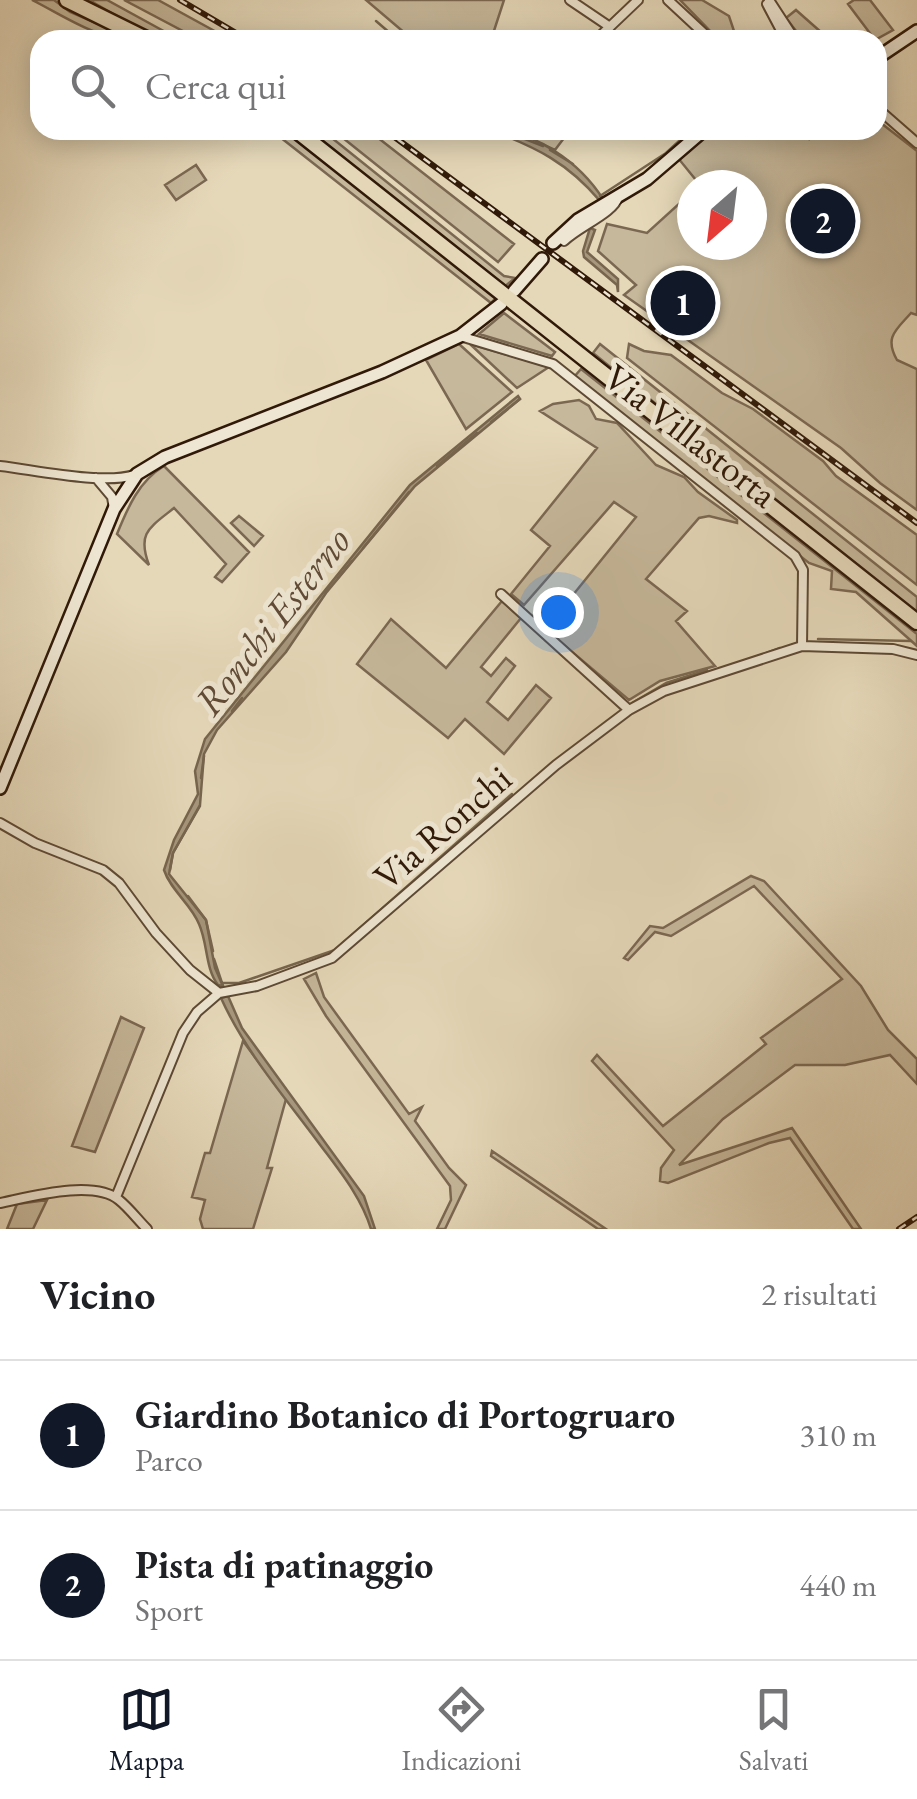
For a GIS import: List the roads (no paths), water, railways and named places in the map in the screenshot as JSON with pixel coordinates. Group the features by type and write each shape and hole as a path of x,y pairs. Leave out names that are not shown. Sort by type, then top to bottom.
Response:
{"highway":[{"path":"67,0 128,30"},
{"path":"309,140 917,622"}],"street":[{"path":"570,0 610,27"},
{"path":"607,30 638,0"},
{"path":"668,0 701,30"},
{"path":"767,0 786,30"},
{"path":"767,0 784,30"},
{"path":"887,50 917,31"},
{"path":"887,117 917,143"},
{"path":"558,242 572,224 647,180 693,140"},
{"path":"514,291 542,258"},
{"path":"0,466 96,478 137,474 165,456 335,392 460,336 501,304"},
{"name":"Via Villastorta","path":"460,336 553,364 795,556 802,570 802,646"},
{"path":"0,788 114,509 137,474"},
{"path":"96,478 112,497 114,509"},
{"path":"501,594 629,710"},
{"name":"Via Ronchi","path":"224,992 257,986 332,958 556,766 629,710 664,691 802,646 894,649 917,655"},
{"path":"1,822 35,843 103,870 119,883 190,970 224,992 198,1012 183,1033 116,1197"},
{"path":"0,1203 65,1191 116,1197 147,1229"}],"waterway":[{"path":"376,21 386,30"},
{"path":"528,140 543,146"},
{"name":"Ronchi Esterno","path":"600,196 680,140"},
{"path":"550,150 573,164"},
{"name":"Ronchi Esterno","path":"491,422 520,399"},
{"name":"Ronchi Esterno","path":"437,466 477,433"},
{"name":"Ronchi Esterno","path":"363,548 409,492"},
{"name":"Ronchi Esterno","path":"338,578 352,561"},
{"path":"818,639 911,641"},
{"path":"744,661 780,648"},
{"path":"632,703 666,683 707,670"},
{"name":"Ronchi Esterno","path":"232,711 242,698"},
{"name":"Ronchi Esterno","path":"201,778 204,756"},
{"path":"223,983 239,983 335,950 512,794"},
{"name":"Ronchi Esterno","path":"170,870 173,853 200,806"},
{"name":"Ronchi Esterno","path":"188,896 206,920 213,951"},
{"name":"Ronchi Esterno","path":"214,959 224,989"}],"railway":[{"path":"180,0 231,30"},
{"path":"399,140 917,523"},
{"path":"899,1229 917,1217"}],"place":[{"name":"Pista di patinaggio","path":"823,221"},
{"name":"Giardino Botanico di Portogruaro","path":"683,303"}]}
